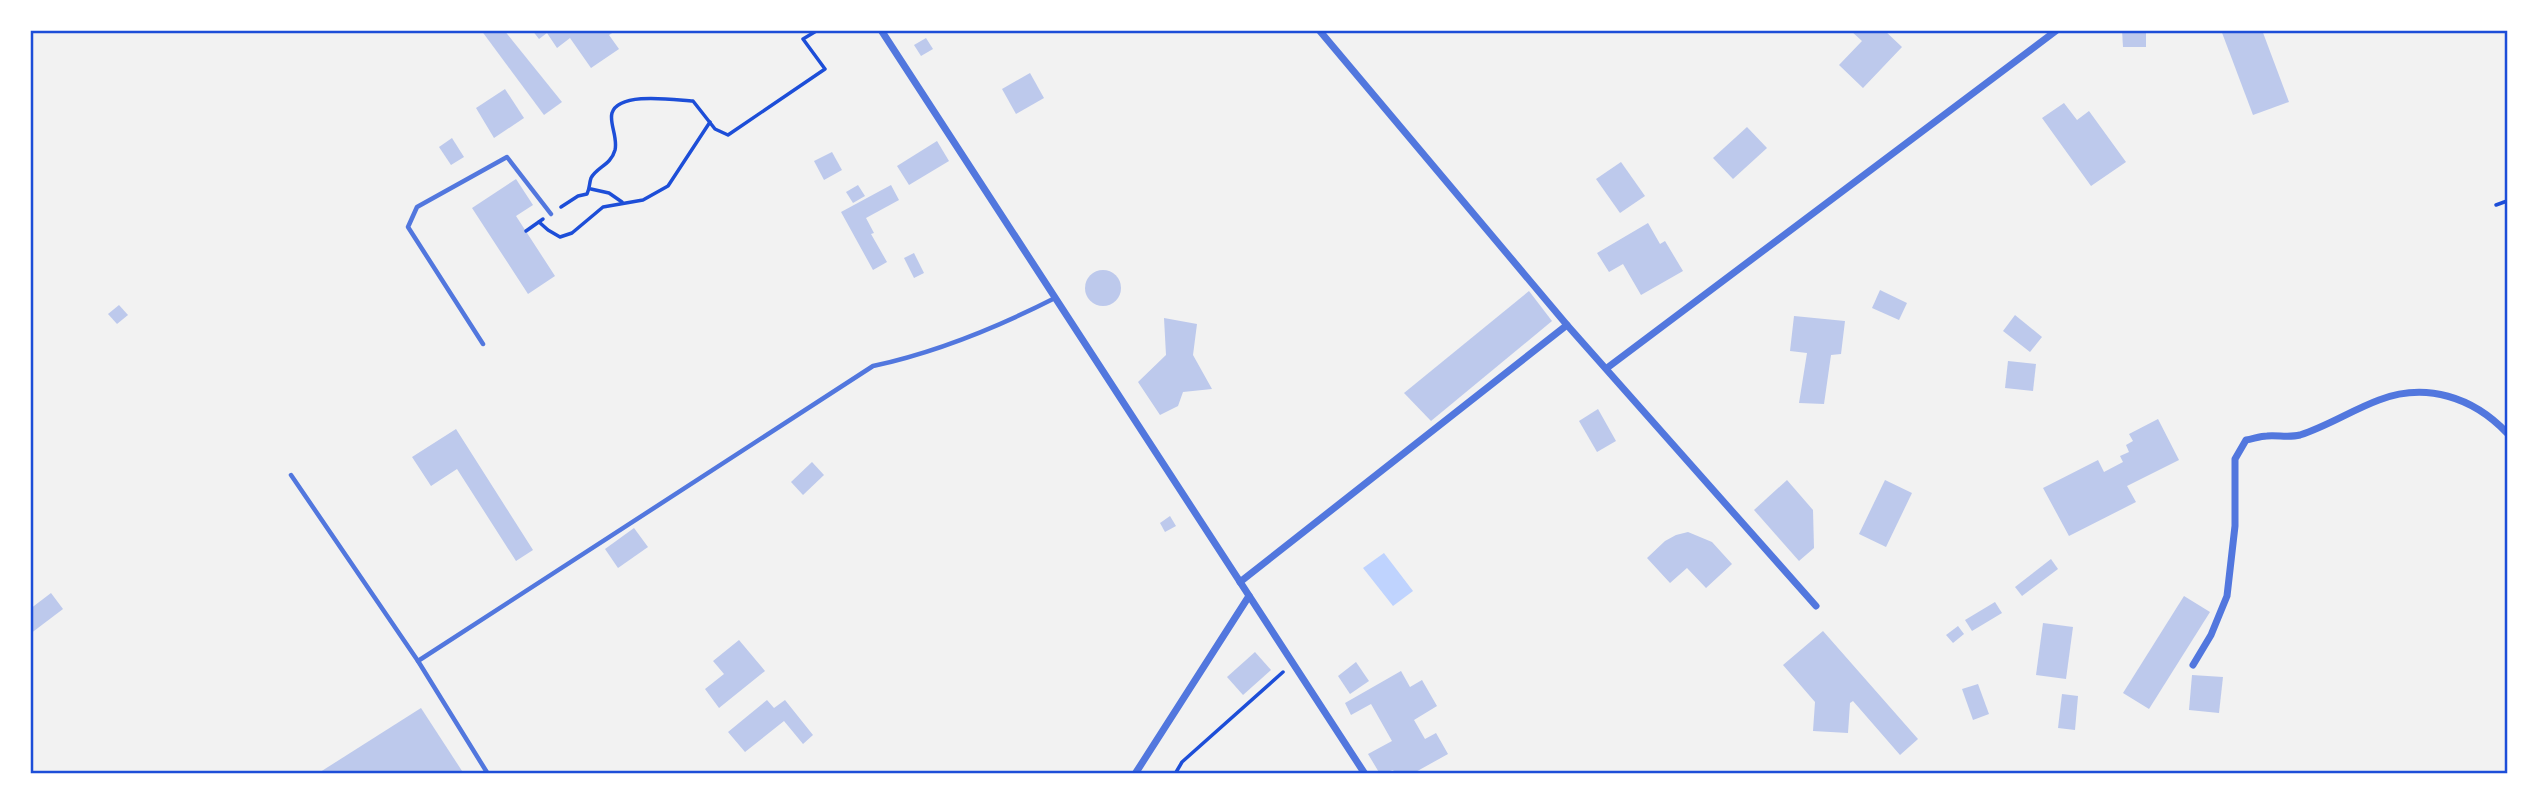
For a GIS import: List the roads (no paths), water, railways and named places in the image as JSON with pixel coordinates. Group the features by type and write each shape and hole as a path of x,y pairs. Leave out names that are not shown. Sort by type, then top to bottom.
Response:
{"street":[{"path":"881,30 1365,774"},
{"path":"1319,30 1567,325 1816,606"},
{"path":"1606,368 2057,30"},
{"path":"1240,582 1567,325"},
{"path":"2193,665 2211,635 2227,596 2235,526 2235,459 2246,440 2265,436 2296,436 2332,423 2380,399 2413,391 2454,396 2478,409 2507,433"},
{"path":"1135,774 1249,596"}],"lane":[{"path":"483,344 408,227 417,206 507,157 551,214"},
{"path":"418,661 873,366 919,356 978,335 1055,298"},
{"path":"290,475 418,661 488,774"}],"water":[{"path":"1384,553 1413,591 1393,606 1363,568"}]}
